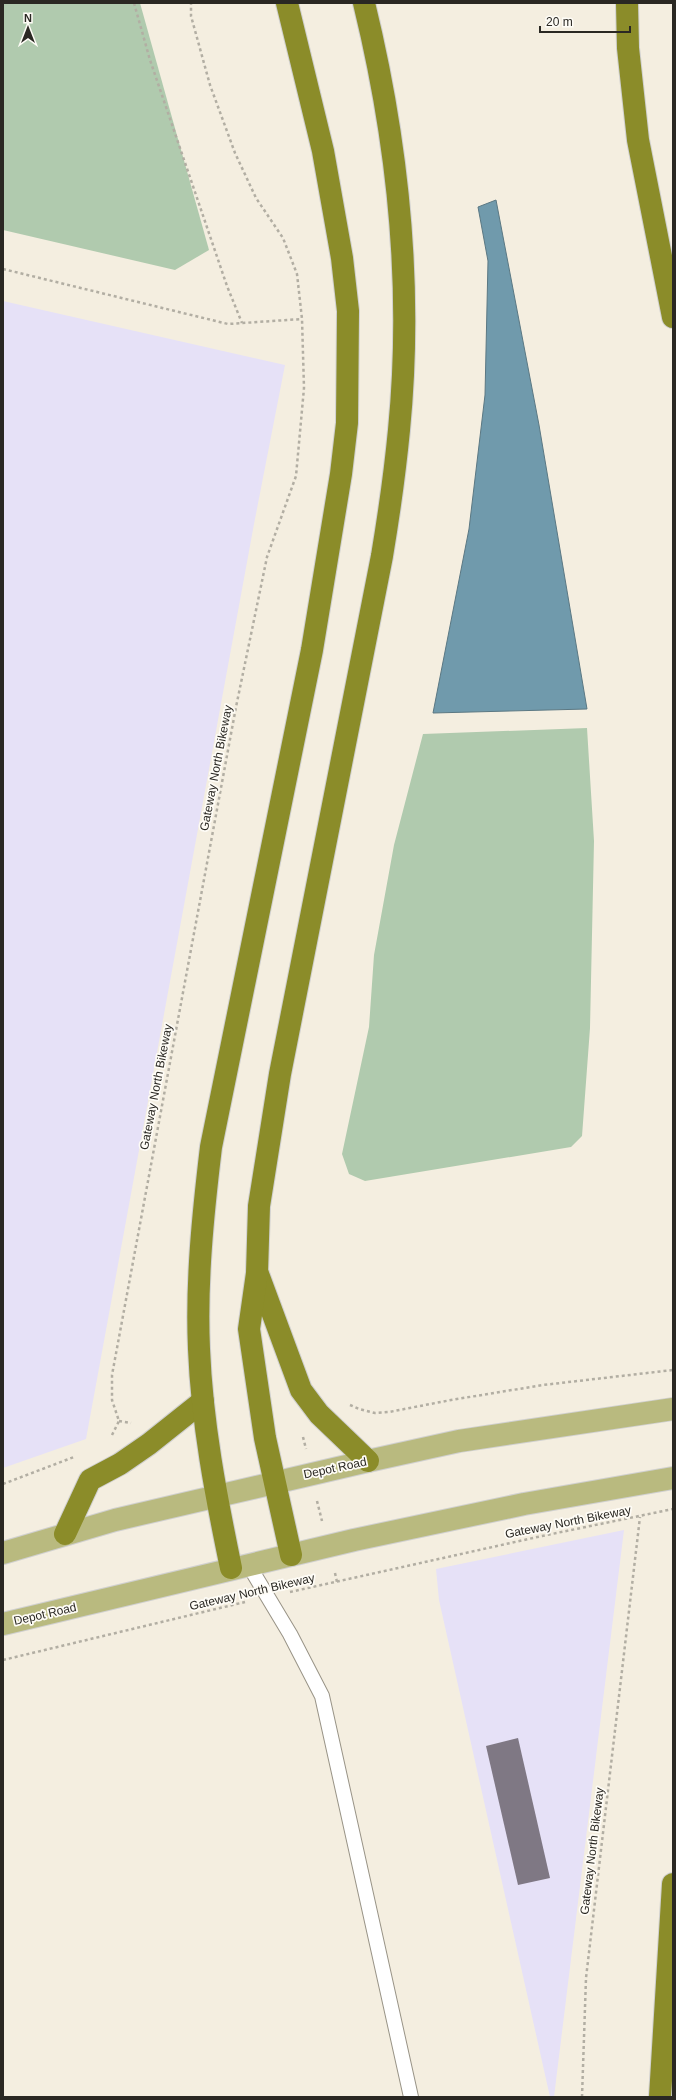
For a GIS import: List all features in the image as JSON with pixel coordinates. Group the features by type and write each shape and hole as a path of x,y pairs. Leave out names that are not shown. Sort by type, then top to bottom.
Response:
{"highway":[{"path":"240,1566 216,1497 203,1401 199,1350 199,1302 204,1209 211,1147 312,650 342,474 347,423 348,311 342,258 323,151 287,3"},
{"path":"291,1555 262,1425 249,1328 257,1273 260,1206 279,1081 382,556 399,429 403,354 402,262 398,194 385,97 364,3"},
{"path":"627,3 628,48 638,140 673,317"},
{"path":"257,1273 301,1390 319,1414 368,1461"},
{"path":"65,1534 90,1480 120,1464 149,1444 203,1401"},
{"path":"660,2097 673,1884"}],"main road":[{"name":"Depot Road","path":"3,1553 65,1534 171,1506 216,1497 275,1481 459,1441 673,1409"},
{"name":"Depot Road","path":"3,1624 240,1566 524,1504 673,1478"}],"lane":[{"path":"240,1566 268,1597 290,1634 322,1696 411,2097"}],"path":[{"path":"134,3 152,67 227,286 242,323"},
{"name":"Gateway North Bikeway","path":"111,1437 119,1421 112,1400 112,1375 236,707 267,557 296,476 304,388 302,319 297,274 283,238 256,198 235,153 210,85 191,16 190,3"},
{"path":"3,269 228,324 302,319"},
{"path":"348,1403 359,1409 375,1413 389,1412 543,1385 673,1370"},
{"path":"3,1484 79,1455"},
{"path":"640,1517 673,1509"},
{"name":"Gateway North Bikeway","path":"3,1660 268,1597 542,1536 640,1517 586,1978 582,2097"}],"shaded area":[{"path":"3,301 285,365 254,524 86,1439 3,1468"},
{"path":"624,1530 554,2097 550,2097 439,1600 436,1569"}],"green space":[{"path":"3,3 140,3 209,250 175,270 3,230"},
{"path":"587,728 594,841 590,1028 582,1136 571,1147 365,1181 349,1174 342,1154 369,1027 374,955 394,845 423,734"}],"water":[{"path":"496,200 539,425 587,709 433,713 469,529 485,395 488,261 478,207"}],"building":[{"path":"518,1738 550,1878 518,1885 486,1746"}]}
